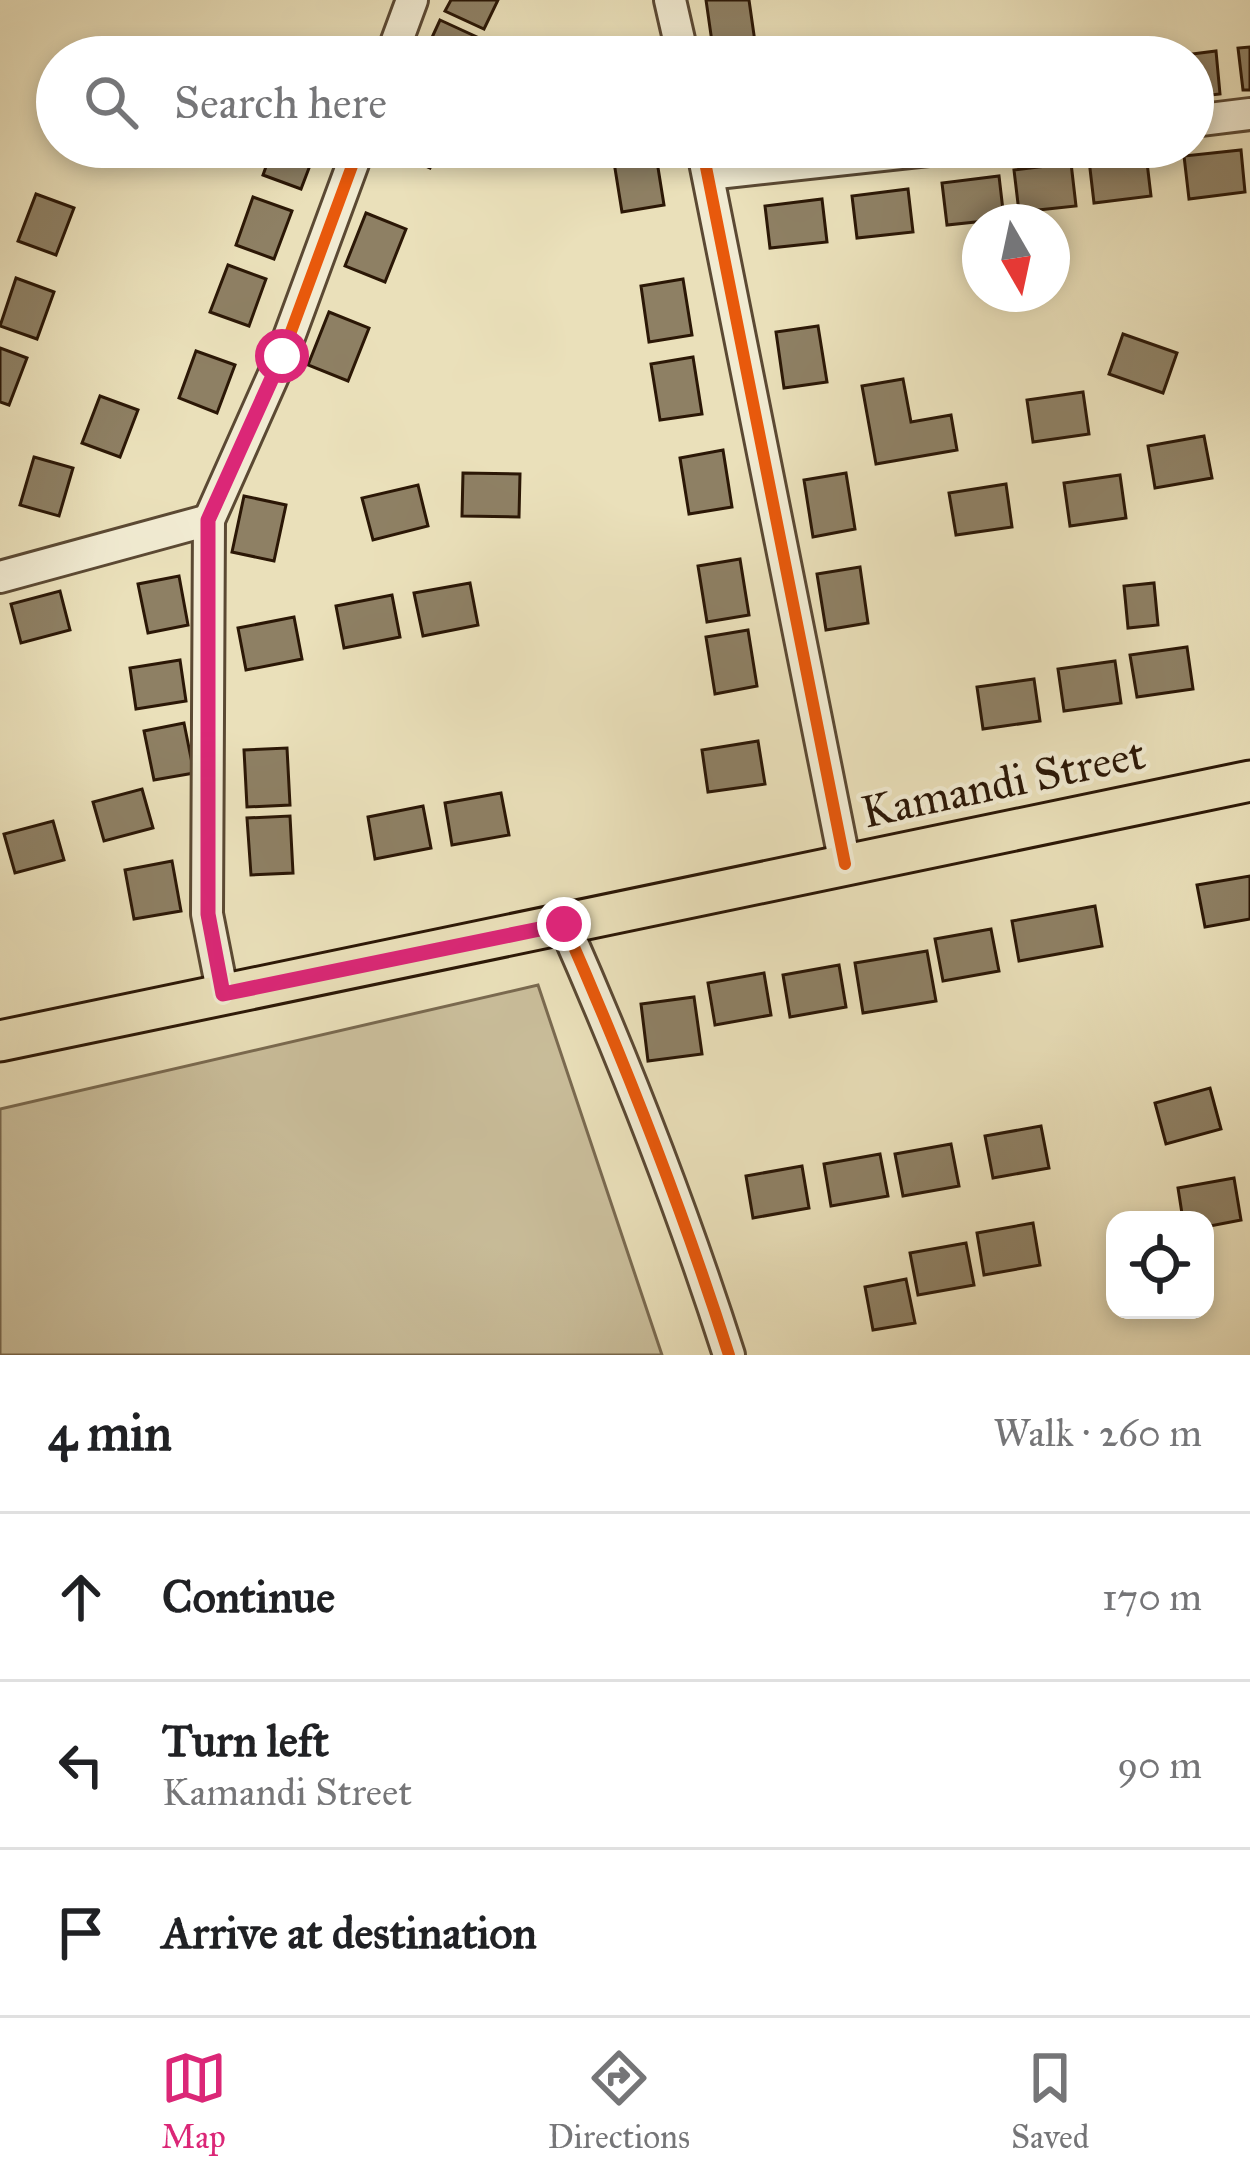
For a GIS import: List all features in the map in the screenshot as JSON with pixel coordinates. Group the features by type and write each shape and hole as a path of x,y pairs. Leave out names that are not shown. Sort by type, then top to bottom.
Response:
{"main road":[{"name":"Kamandi Street","path":"0,1041 1250,781"}],"street":[{"path":"399,36 412,0"},
{"path":"670,0 678,36"},
{"path":"1214,119 1250,115"},
{"path":"223,994 208,914 208,520 282,356 350,168"},
{"path":"706,168 844,864"},
{"path":"0,577 208,520"},
{"path":"564,924 688,1232 729,1355"}],"shaded area":[{"path":"538,985 662,1355 0,1355 0,1109"}],"building":[{"path":"451,0 498,0 484,29 445,11"},
{"path":"706,0 749,0 754,36 711,36"},
{"path":"440,20 475,36 433,36"},
{"path":"1250,47 1250,90 1243,90 1238,48"},
{"path":"1214,51 1220,94 1214,95"},
{"path":"1241,150 1245,192 1189,199 1185,168 1214,168 1214,153"},
{"path":"266,168 309,168 301,189 263,175"},
{"path":"615,168 658,168 664,205 622,212"},
{"path":"1072,168 1076,206 1018,204 1014,170"},
{"path":"1090,168 1148,168 1151,196 1094,203"},
{"path":"999,176 1002,204 962,204 962,223 947,225 942,183"},
{"path":"908,189 913,232 857,238 852,196"},
{"path":"36,194 74,208 56,255 18,241"},
{"path":"253,197 292,211 274,259 236,245"},
{"path":"822,199 827,242 770,248 765,206"},
{"path":"366,213 406,229 385,282 345,266"},
{"path":"228,265 266,279 249,326 210,312"},
{"path":"16,278 54,292 37,339 0,326"},
{"path":"683,279 692,335 649,342 641,286"},
{"path":"329,312 369,328 348,381 308,365"},
{"path":"818,326 827,382 784,388 776,332"},
{"path":"1123,334 1177,353 1163,393 1109,374"},
{"path":"0,348 27,358 9,405 0,402"},
{"path":"196,351 235,365 217,413 179,398"},
{"path":"693,357 702,414 660,420 651,364"},
{"path":"903,379 911,422 951,415 957,450 876,464 862,386"},
{"path":"1083,392 1089,434 1033,442 1027,400"},
{"path":"100,396 138,410 120,457 82,443"},
{"path":"1204,436 1212,478 1155,488 1148,446"},
{"path":"723,450 732,507 689,514 680,458"},
{"path":"34,457 73,468 59,516 20,505"},
{"path":"463,473 520,474 519,517 462,516"},
{"path":"846,473 855,529 813,537 804,480"},
{"path":"1120,475 1126,518 1070,526 1064,483"},
{"path":"1006,484 1012,527 956,535 949,493"},
{"path":"418,485 428,526 373,540 362,498"},
{"path":"244,496 286,505 274,561 232,552"},
{"path":"740,559 749,615 707,622 698,566"},
{"path":"860,567 868,623 826,630 817,574"},
{"path":"179,576 188,625 148,633 138,584"},
{"path":"470,583 478,625 423,636 414,593"},
{"path":"1154,583 1158,625 1128,628 1124,586"},
{"path":"60,591 70,630 21,643 11,604"},
{"path":"392,595 400,637 344,648 336,606"},
{"path":"294,617 302,659 246,670 238,628"},
{"path":"748,630 757,686 715,694 706,637"},
{"path":"1187,647 1193,689 1137,697 1130,655"},
{"path":"180,660 186,701 136,709 130,668"},
{"path":"1115,661 1121,703 1064,711 1058,669"},
{"path":"1034,679 1040,721 983,729 977,687"},
{"path":"184,723 194,773 154,780 144,731"},
{"path":"758,741 765,784 708,792 702,750"},
{"path":"287,748 290,805 247,807 244,750"},
{"path":"142,789 153,828 104,841 93,802"},
{"path":"501,793 509,835 452,845 445,803"},
{"path":"423,806 431,848 375,859 368,817"},
{"path":"290,816 293,873 251,875 247,818"},
{"path":"53,821 64,860 15,873 4,834"},
{"path":"172,861 181,911 134,919 125,870"},
{"path":"1250,876 1250,919 1205,927 1197,885"},
{"path":"1095,906 1102,946 1019,961 1012,921"},
{"path":"991,929 999,971 943,981 935,939"},
{"path":"927,951 936,1001 863,1013 855,963"},
{"path":"839,965 846,1007 790,1017 783,975"},
{"path":"764,973 771,1015 715,1025 708,983"},
{"path":"694,997 702,1054 648,1061 641,1004"},
{"path":"1210,1088 1221,1129 1166,1144 1155,1103"},
{"path":"1041,1126 1049,1168 993,1178 985,1136"},
{"path":"951,1144 959,1186 903,1196 895,1154"},
{"path":"880,1154 888,1196 831,1206 824,1164"},
{"path":"802,1166 809,1208 753,1218 746,1176"},
{"path":"1234,1178 1241,1220 1214,1225 1214,1211 1182,1211 1178,1188"},
{"path":"1033,1223 1040,1265 984,1275 977,1233"},
{"path":"966,1243 974,1285 918,1295 910,1253"},
{"path":"906,1279 915,1323 873,1330 865,1287"}],"cycle path":[{"path":"223,995 207,914 209,520 282,356 351,168"},
{"path":"706,168 845,864"},
{"path":"564,924 652,1137 729,1355"}],"route":[{"path":"282,356 208,520 208,914 223,994 564,924"}]}
